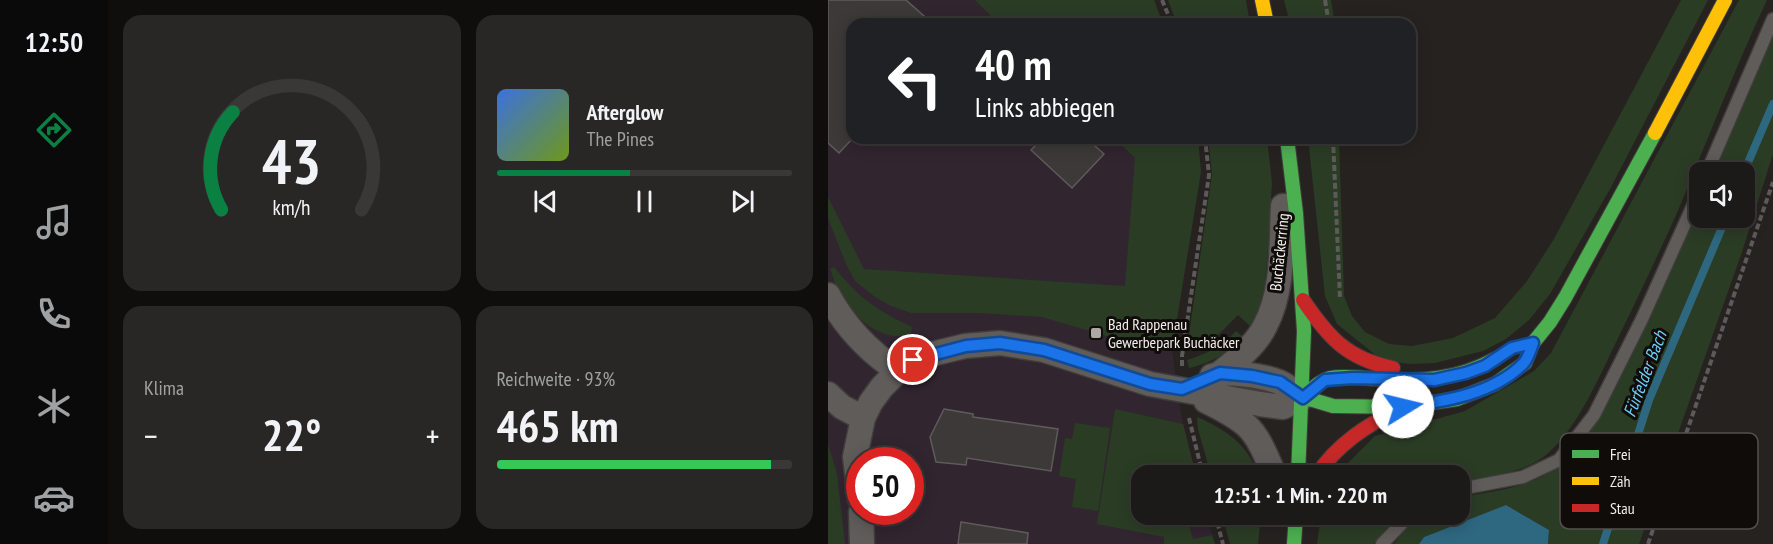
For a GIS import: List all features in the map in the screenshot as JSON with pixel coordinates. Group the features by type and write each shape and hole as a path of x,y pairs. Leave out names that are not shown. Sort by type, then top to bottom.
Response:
{"main road":[{"path":"1262,0 1266,18"},
{"path":"1303,398 1333,406 1403,407 1457,399 1495,384 1525,363 1533,343 1550,322 1622,196 1725,0"},
{"path":"1287,144 1303,300 1303,398 1299,465"},
{"path":"1303,300 1325,332 1354,357 1373,366 1417,372 1443,369 1474,362 1533,343"},
{"path":"1303,398 1325,380 1353,378 1434,380 1485,366 1506,351"},
{"path":"1325,465 1346,441 1378,419 1403,407"},
{"path":"1294,544 1295,525"}],"street":[{"name":"Buchäckerring","path":"1182,389 1220,373 1234,362 1255,340 1269,318 1277,287 1287,144"},
{"path":"828,295 841,318 854,333 878,357 898,371"},
{"path":"857,447 863,418 871,402 898,371 913,360 966,346 1000,343 1044,350 1150,384 1282,407 1303,398"},
{"name":"Buchäckerring","path":"1220,373 1280,382 1303,398"},
{"path":"1182,389 1227,412 1248,426 1270,465"},
{"path":"828,394 842,406 863,418"},
{"path":"861,525 862,544"}],"lane":[{"path":"1711,162 1773,19"},
{"path":"1580,433 1594,416 1642,319 1689,214"},
{"path":"1470,487 1523,477 1560,459"},
{"path":"1383,544 1401,525"}],"path":[{"path":"1162,0 1170,18"},
{"path":"1325,0 1328,18"},
{"path":"1200,465 1182,389 1182,356 1209,175 1206,144"},
{"path":"1332,144 1339,297 1342,304"},
{"path":"1686,433 1773,182"},
{"path":"1218,525 1223,544"},
{"path":"1648,544 1653,529"}],"shaded area":[{"path":"828,0 1154,0 1161,18 846,18 846,144 1197,144 1186,259 1172,350 1181,414 1194,465 1131,465 1131,525 1209,525 1215,544 828,544"}],"green space":[{"path":"975,0 1154,0 1161,18 993,18"},
{"path":"1168,0 1246,0 1249,18 1175,18"},
{"path":"1284,0 1331,0 1334,18 1288,18"},
{"path":"1681,0 1708,0 1610,189 1550,294 1529,320 1506,339 1483,351 1435,363 1411,364 1383,361 1337,324 1325,296 1309,144 1339,144 1344,296 1352,316 1365,332 1389,344 1412,346 1453,338 1495,318 1527,281 1554,239"},
{"path":"1739,0 1767,0 1698,162 1689,162 1689,184 1649,273 1589,398 1566,433 1560,433 1558,443 1546,455 1527,466 1505,473 1470,479 1470,465 1346,465 1375,436 1465,411 1534,371 1551,353"},
{"path":"1773,37 1773,154 1755,211 1755,162 1719,162"},
{"path":"1120,144 1199,144 1201,172 1172,350 1144,347 1042,317 979,313 911,313 891,306 855,281 828,218 828,197 864,269 1125,286 1135,158"},
{"path":"1209,144 1268,144 1272,183 1265,283 1259,309 1250,326 1238,315 1216,337 1187,349 1212,174"},
{"path":"1690,228 1750,228 1678,433 1589,433 1634,351"},
{"path":"834,267 869,302 912,327 911,334 892,336 864,322 849,308 839,293 830,269"},
{"path":"1236,331 1243,337 1225,353 1189,368 1187,360 1214,349"},
{"path":"1115,409 1183,424 1193,465 1131,465 1131,525 1189,525 1193,539 1212,535 1215,544 1164,544 1164,537 1097,524"},
{"path":"1197,417 1235,439 1254,465 1208,465"},
{"path":"1075,423 1110,428 1098,511 1072,507 1076,479 1059,476 1065,438 1072,439"},
{"path":"828,444 837,473 845,544 828,544"},
{"path":"1560,464 1560,529 1644,529 1639,544 1548,544 1549,530 1506,505 1470,519 1470,495 1516,486 1538,478"},
{"path":"1225,525 1260,525 1258,544 1230,544"},
{"path":"1320,525 1389,525 1374,544 1317,544"},
{"path":"1411,525 1455,525 1424,537 1419,544 1394,544"}],"water":[{"path":"1506,505 1549,530 1548,544 1419,544 1424,537 1455,525 1470,525 1470,519"}],"building":[{"path":"828,0 906,0 926,18 846,18 847,144 839,153 828,143"},
{"path":"1037,144 1093,144 1104,154 1072,188 1031,150"},
{"path":"944,409 973,414 973,417 1058,429 1051,471 967,458 966,465 936,462 930,437"},
{"path":"961,522 1028,533 1027,544 958,544"}],"waterway":[{"name":"Fürfelder Bach","path":"1748,162 1773,104"},
{"name":"Fürfelder Bach","path":"1638,433 1649,400 1722,228"},
{"name":"Fürfelder Bach","path":"1603,544 1608,529"}],"traffic: fast":[{"path":"1303,397 1333,406 1403,407 1457,399 1495,384 1525,363 1533,343 1565,298 1655,133"},
{"path":"1288,144 1296,213 1304,331 1298,465"},
{"path":"1303,397 1319,383 1330,378 1423,380 1467,371 1495,359"},
{"path":"1294,544 1295,525"}],"traffic: slow":[{"path":"1262,0 1266,18"},
{"path":"1655,133 1725,0"}],"traffic: jam":[{"path":"1303,300 1321,325 1340,344 1363,359 1393,368"},
{"path":"1324,465 1354,436 1401,408"}],"place":[{"name":"Bad Rappenau Gewerbepark Buchäcker","path":"1096,333"}],"route":[{"path":"913,360 966,346 1000,343 1044,350 1150,384 1182,389 1220,373 1280,382 1303,398 1325,380 1353,378 1434,380 1466,373 1485,366 1512,348 1533,343 1525,363 1495,384 1457,399 1403,407"}]}
